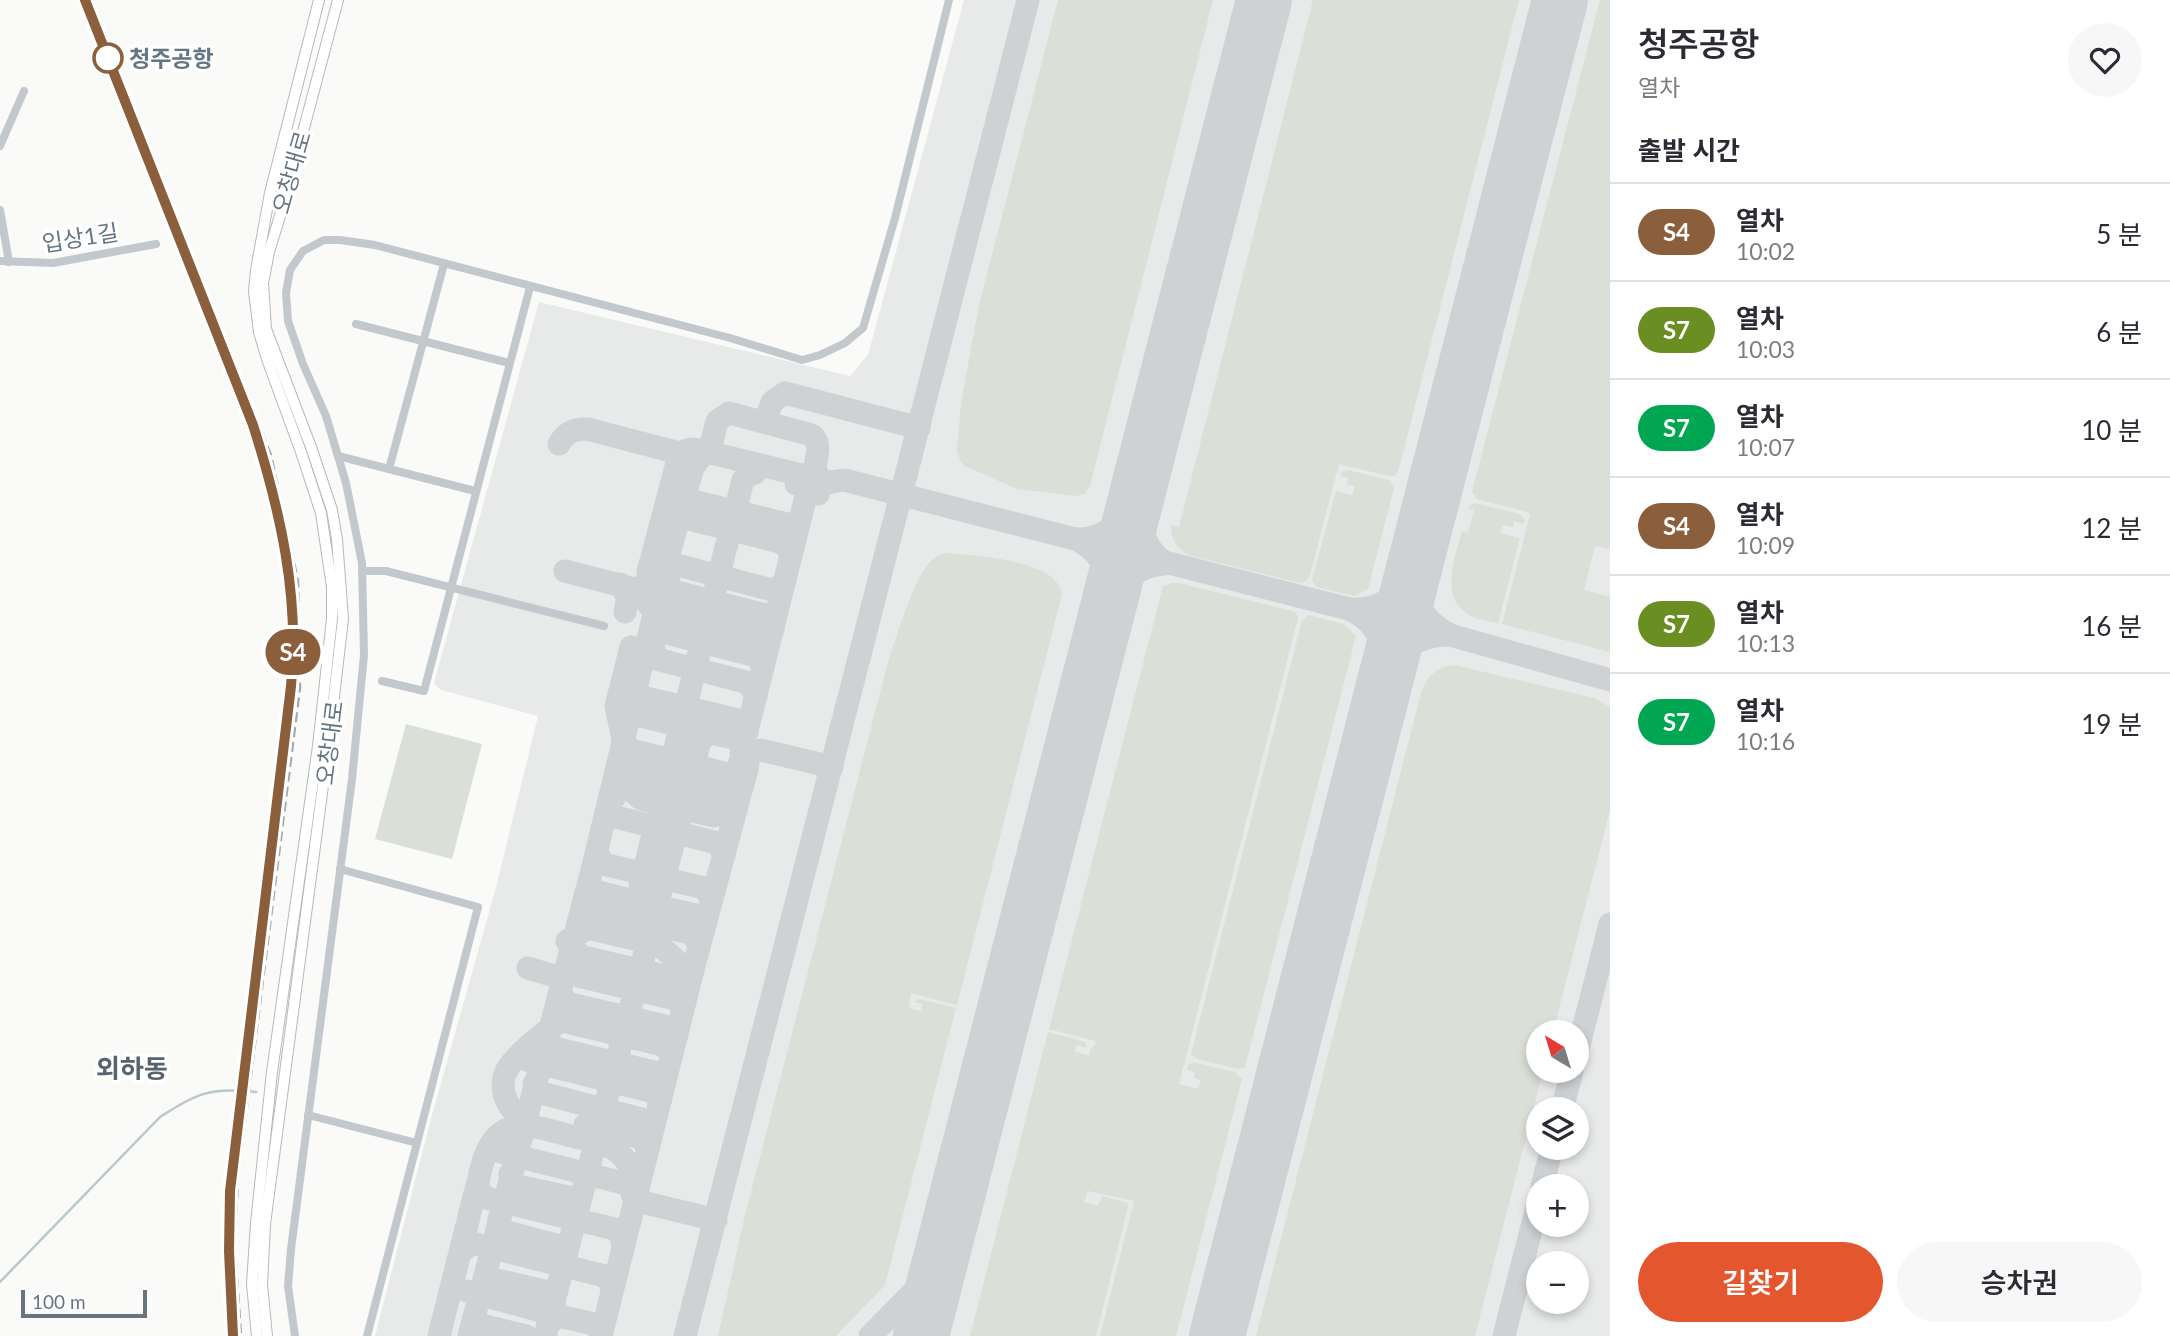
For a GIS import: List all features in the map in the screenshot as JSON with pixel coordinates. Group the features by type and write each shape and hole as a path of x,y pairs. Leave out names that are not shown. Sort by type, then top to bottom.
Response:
{"main road":[{"name":"오창대로","path":"267,1336 262,1285 274,1110 332,619 331,587 321,513 263,346 254,305 254,291 266,212 319,0"},
{"name":"오창대로","path":"278,1073 328,748 343,619 337,539 331,510 311,447 266,329 263,283 269,252 338,0"},
{"name":"오창대로","path":"257,1336 253,1293 254,1247 274,1110"}],"street":[{"path":"295,1336 288,1286 293,1235 352,779 363,669 362,571 346,483 326,416 288,321 286,293 290,270 303,250 324,240 340,240 375,246 730,338 802,360 820,355 845,343 863,328 895,218 949,0"},
{"path":"1,140 24,91"},
{"name":"입상1길","path":"0,210 5,261 53,263 156,244"},
{"path":"389,469 444,264"},
{"path":"382,681 424,691 530,287"},
{"path":"356,324 509,363"},
{"path":"338,456 475,491"},
{"path":"362,571 386,571 604,626"},
{"path":"340,869 478,907 367,1336"},
{"path":"308,1115 417,1143"}],"shaded area":[{"path":"964,0 1610,0 1610,1336 375,1336 432,1115 495,891 538,716 441,690 434,683 539,302 850,376 868,355"},
{"path":"1058,0 1213,0 1090,486 1084,494 1076,496 1017,489 965,466 957,451 961,403 979,305"},
{"path":"1313,0 1519,0 1398,472 1395,476 1389,476 1339,464 1310,575 1306,581 1300,583 1188,555 1175,542 1171,525 1179,527"},
{"path":"1600,0 1610,0 1610,549 1595,546 1584,590 1610,597 1610,652 1502,624 1530,515 1477,499 1472,492"},
{"path":"1348,470 1389,480 1394,488 1368,589 1355,596 1316,587 1312,580 1336,491 1352,495 1355,486 1347,484 1348,478 1340,476"},
{"path":"1474,503 1520,514 1525,520 1523,524 1514,521 1513,527 1502,525 1500,533 1520,538 1498,623 1471,616 1461,609 1452,589 1456,553 1462,531 1468,532 1474,510 1468,508"},
{"path":"947,553 994,558 1031,566 1057,582 1062,594 957,1005 911,993 909,1008 921,1011 922,1004 914,1002 919,999 956,1008 885,1285 836,1336 718,1336 744,1219 888,662 918,580 932,560"},
{"path":"1172,583 1296,612 1298,618 1179,1084 1198,1089 1201,1080 1194,1078 1195,1072 1187,1070 1188,1065 1193,1062 1235,1072 1242,1079 1176,1336 1100,1336 1134,1201 1088,1191 1084,1202 1098,1206 1102,1196 1127,1203 1128,1207 1096,1336 970,1336 1048,1032 1085,1042 1087,1048 1076,1045 1075,1052 1089,1055 1095,1045 1095,1041 1049,1029 1163,586"},
{"path":"1308,615 1344,624 1356,636 1245,1067 1238,1069 1197,1059 1191,1054 1302,621"},
{"path":"1454,665 1594,698 1610,707 1610,810 1556,1020 1526,1020 1526,1083 1540,1083 1536,1097 1526,1097 1526,1137 1475,1336 1256,1336 1421,693 1433,673"},
{"path":"406,724 482,744 452,859 375,839"}],"waterway":[{"path":"0,1282 160,1117 195,1097 215,1091 256,1092"}],"taxiway":[{"path":"685,1336 1028,0"},
{"path":"765,422 772,402 785,393 919,428"},
{"path":"469,1336 592,870 667,561 693,467 702,456 709,453 717,421 729,413 812,435 818,447 815,471 822,480 796,484"},
{"path":"559,444 571,432 587,429 695,457"},
{"path":"648,591 661,588 762,614 768,618 773,629 767,636 759,637 715,625 709,614 697,621 652,609 636,589 648,581 648,572 677,463 685,451 694,449 818,479"},
{"path":"640,886 743,480 755,473"},
{"path":"818,494 825,484 844,480 1349,609 1368,622 1380,639 1384,649 1385,682"},
{"path":"601,1336 695,962 748,765 741,754 806,496 814,485 827,481"},
{"path":"1138,492 1140,522 1146,541 1151,550 1166,563"},
{"path":"1079,539 1099,535 1116,525 1129,510 1138,492"},
{"path":"697,502 787,524"},
{"path":"691,503 682,508 689,519 780,542 788,548 791,556"},
{"path":"1081,542 1095,553 1104,566 1110,599"},
{"path":"1110,599 1140,571 1165,564"},
{"path":"669,581 665,573 677,565 772,590 784,584"},
{"path":"565,571 650,593"},
{"path":"1412,576 1414,594 1422,611 1450,635 1610,680"},
{"path":"1349,609 1368,608 1385,602 1412,576"},
{"path":"620,584 627,597 625,612"},
{"path":"654,648 649,638 663,632 757,656 763,666"},
{"path":"1386,676 1397,658 1411,645 1429,637 1450,635"},
{"path":"631,647 616,706 634,793 641,799 714,816"},
{"path":"632,658 640,655 746,682 756,696"},
{"path":"545,1336 700,741 710,733 738,739 747,732 738,720 646,698 633,705 641,716 710,733"},
{"path":"624,740 630,750 664,758 670,769 680,762 694,765 724,773 733,785"},
{"path":"739,764 751,753 761,750 832,767"},
{"path":"621,764 626,772 729,797 736,809"},
{"path":"614,798 608,806 612,816 717,843 724,855"},
{"path":"597,851 603,864 704,888 711,900"},
{"path":"654,915 647,904 598,892 584,901 591,911 690,933 699,946"},
{"path":"645,910 647,904 696,915 704,926"},
{"path":"1585,1020 1610,924"},
{"path":"567,941 588,928 659,945 676,960 683,982 681,993"},
{"path":"572,944 579,956 678,979 687,991"},
{"path":"528,968 551,975"},
{"path":"578,976 675,999 681,1005 682,1011"},
{"path":"560,991 566,1003 665,1026 672,1030 676,1037"},
{"path":"534,1126 512,1110 504,1094 504,1076 525,1049 562,1021 663,1045 672,1054"},
{"path":"547,1038 554,1048 654,1072 665,1082"},
{"path":"527,1060 654,1092 660,1101"},
{"path":"1565,1097 1569,1083"},
{"path":"534,1084 541,1093 645,1120"},
{"path":"585,1125 642,1138 648,1149"},
{"path":"623,1248 621,1236 615,1229 486,1198 479,1188 479,1177 487,1150 495,1138 505,1130 530,1127 614,1149 629,1166 632,1194"},
{"path":"501,1152 623,1183"},
{"path":"1545,1174 1549,1160"},
{"path":"510,1174 517,1186 569,1197"},
{"path":"439,1336 477,1185"},
{"path":"646,1203 716,1220"},
{"path":"499,1218 499,1224 504,1231 557,1245"},
{"path":"1504,1336 1529,1237"},
{"path":"461,1252 472,1243 605,1276 612,1286 612,1292"},
{"path":"870,1336 939,1266"},
{"path":"481,1288 492,1279 545,1291 557,1313"},
{"path":"467,1291 559,1316"},
{"path":"548,1324 559,1316 594,1324 601,1334"},
{"path":"470,1333 481,1325 526,1336"}],"runway":[{"path":"921,1336 1264,0"},
{"path":"1217,1336 1560,0"}],"railway":[{"path":"90,0 271,455 298,581 300,688 238,1178 235,1244 241,1336"}],"train":[{"name":"S4","path":"85,0 253,425 268,472 292,592 291,686 230,1191 229,1251 233,1336"}],"place":[{"name":"청주공항","path":"108,58"}],"district":[{"name":"외하동","path":"132,1068"}]}
